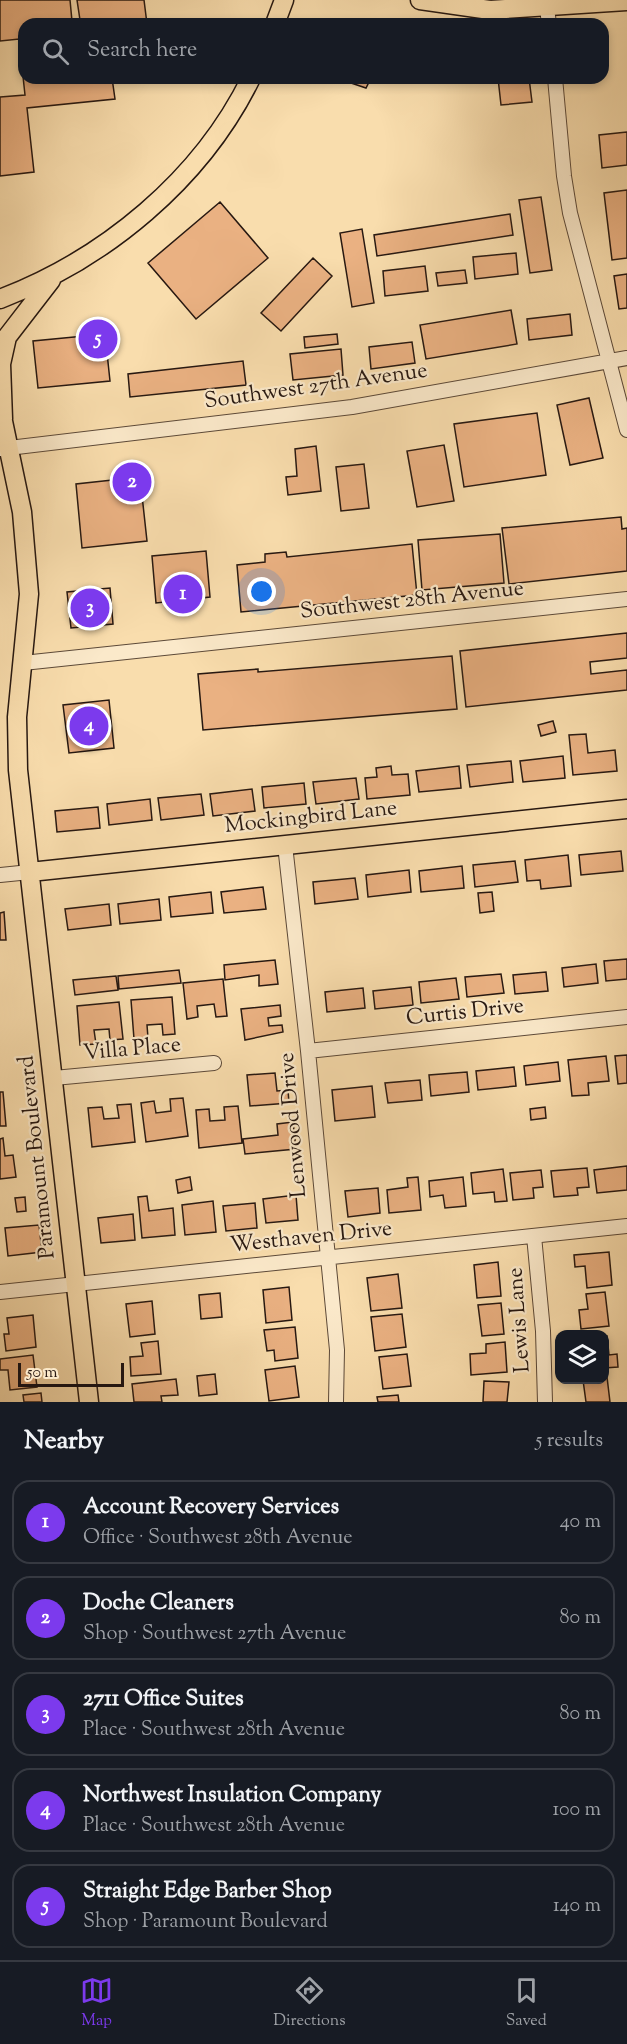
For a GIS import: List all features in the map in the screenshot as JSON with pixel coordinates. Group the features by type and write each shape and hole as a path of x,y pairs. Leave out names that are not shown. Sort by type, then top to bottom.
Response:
{"main road":[{"path":"277,18 284,0"},
{"path":"420,0 548,16 627,1"},
{"path":"0,299 31,288 91,255 154,205 223,126 248,84"},
{"name":"Paramount Boulevard","path":"56,274 7,338 1,364 1,413 5,448 22,512 28,586 17,717 18,770 89,1402"},
{"name":"Mockingbird Lane","path":"30,872 627,809"}],"street":[{"path":"556,84 568,202 627,430"},
{"name":"Southwest 27th Avenue","path":"5,448 352,407 627,358"},
{"name":"Southwest 28th Avenue","path":"23,663 627,599"},
{"name":"Lenwood Drive","path":"285,845 338,1350 336,1402"},
{"name":"Mockingbird Lane","path":"0,875 30,872"},
{"name":"Curtis Drive","path":"308,1051 627,1017"},
{"name":"Villa Place","path":"54,1078 214,1063"},
{"name":"Westhaven Drive","path":"0,1292 627,1226"},
{"name":"Lewis Lane","path":"534,1236 543,1331 545,1402"}],"building":[{"path":"0,0 70,0 72,18 18,18 18,39 0,41"},
{"path":"77,0 144,0 146,18 80,18"},
{"path":"24,84 113,84 115,99 27,108 34,172 0,176 0,97 25,95"},
{"path":"354,84 368,84 366,88"},
{"path":"499,84 530,84 532,102 501,105"},
{"path":"627,132 627,165 602,168 599,135"},
{"path":"627,190 627,258 612,260 604,193"},
{"path":"541,197 552,270 530,273 519,200"},
{"path":"220,202 268,258 196,319 148,263"},
{"path":"510,214 513,235 377,256 374,235"},
{"path":"362,229 374,303 352,307 340,233"},
{"path":"516,253 518,274 475,279 473,257"},
{"path":"313,258 332,276 281,331 261,313"},
{"path":"425,266 428,291 385,296 383,271"},
{"path":"465,270 467,283 438,286 436,273"},
{"path":"627,274 627,308 619,309 614,276"},
{"path":"511,310 517,344 426,359 420,325"},
{"path":"570,314 572,335 529,340 527,319"},
{"path":"105,334 110,381 38,388 33,341"},
{"path":"337,334 338,344 305,348 304,337"},
{"path":"412,342 415,363 371,369 369,347"},
{"path":"341,349 343,375 293,380 290,354"},
{"path":"243,361 246,385 130,397 128,374"},
{"path":"589,398 603,458 570,465 557,405"},
{"path":"537,413 546,475 464,487 454,424"},
{"path":"444,445 454,501 417,507 407,451"},
{"path":"316,446 321,491 288,495 286,477 297,476 295,449"},
{"path":"364,464 369,508 341,511 336,467"},
{"path":"140,477 147,541 82,548 76,484"},
{"path":"621,517 622,529 627,528 627,571 509,584 502,528"},
{"path":"500,534 504,583 422,590 418,540"},
{"path":"412,544 417,595 241,612 237,565 265,562 265,554 286,552 287,557"},
{"path":"206,551 210,597 156,603 152,556"},
{"path":"110,588 113,624 71,628 67,592"},
{"path":"627,633 627,658 590,662 591,674 627,670 627,690 466,707 460,651"},
{"path":"452,656 457,709 203,730 198,674 258,669 258,672"},
{"path":"109,700 114,748 69,753 63,705"},
{"path":"553,721 556,732 541,736 538,725"},
{"path":"586,734 588,753 615,750 617,771 573,775 569,735"},
{"path":"563,756 565,778 523,782 520,761"},
{"path":"511,761 513,782 470,787 467,765"},
{"path":"391,766 392,775 408,774 410,795 367,799 365,778 377,777 376,768"},
{"path":"459,766 461,788 419,792 416,771"},
{"path":"356,778 359,799 316,804 313,782"},
{"path":"304,783 306,804 264,808 262,787"},
{"path":"252,789 255,811 213,816 210,794"},
{"path":"201,794 204,815 161,820 158,798"},
{"path":"150,799 152,820 109,825 107,804"},
{"path":"98,807 100,828 57,832 55,811"},
{"path":"621,851 623,871 581,875 579,855"},
{"path":"568,855 571,886 541,889 540,880 527,881 525,860"},
{"path":"515,861 518,882 475,887 473,865"},
{"path":"462,866 464,888 421,892 419,871"},
{"path":"409,870 411,892 368,897 366,875"},
{"path":"355,878 358,899 315,904 313,882"},
{"path":"263,887 266,909 224,913 221,892"},
{"path":"211,892 213,913 171,917 169,897"},
{"path":"492,892 494,911 480,913 478,893"},
{"path":"159,899 161,920 120,924 118,904"},
{"path":"109,904 111,925 68,930 65,909"},
{"path":"4,912 6,940 0,940 0,913"},
{"path":"627,959 627,979 606,981 604,961"},
{"path":"275,960 278,984 259,986 259,975 225,980 224,965"},
{"path":"596,964 598,983 564,987 562,968"},
{"path":"179,970 181,983 119,989 118,976"},
{"path":"546,972 548,991 515,994 513,975"},
{"path":"501,974 504,993 467,997 465,977"},
{"path":"116,976 118,990 75,995 73,980"},
{"path":"456,978 459,999 421,1003 419,982"},
{"path":"223,979 227,1016 216,1017 214,1004 197,1006 198,1017 187,1019 183,983"},
{"path":"411,987 413,1005 375,1009 373,991"},
{"path":"363,988 365,1008 327,1012 325,992"},
{"path":"172,997 175,1034 163,1035 162,1024 147,1025 148,1038 134,1039 131,1000"},
{"path":"119,1002 123,1039 110,1040 109,1029 94,1030 96,1044 80,1045 77,1006"},
{"path":"280,1005 281,1016 268,1018 269,1026 282,1025 283,1032 245,1040 241,1009"},
{"path":"627,1055 627,1083 618,1084 615,1056"},
{"path":"606,1056 609,1081 588,1083 589,1095 572,1096 568,1060"},
{"path":"558,1062 560,1081 526,1085 524,1066"},
{"path":"514,1067 516,1086 478,1090 476,1071"},
{"path":"467,1072 469,1092 431,1096 429,1075"},
{"path":"275,1073 277,1091 288,1090 289,1103 250,1106 247,1075"},
{"path":"420,1080 422,1100 388,1103 385,1083"},
{"path":"372,1086 375,1117 335,1121 332,1090"},
{"path":"0,1092 3,1092 6,1126 0,1126"},
{"path":"183,1098 188,1136 146,1142 141,1103 154,1101 156,1113 171,1111 170,1099"},
{"path":"131,1104 135,1142 92,1147 88,1108 102,1107 104,1119 119,1118 117,1105"},
{"path":"238,1106 242,1143 199,1148 196,1110 209,1109 210,1121 225,1120 224,1107"},
{"path":"545,1107 546,1118 531,1120 530,1109"},
{"path":"293,1122 296,1149 245,1154 243,1139 278,1135 277,1124"},
{"path":"3,1138 5,1156 13,1155 16,1177 0,1179 0,1139"},
{"path":"627,1166 627,1190 597,1193 594,1170"},
{"path":"587,1168 589,1187 577,1188 578,1195 554,1197 551,1171"},
{"path":"503,1169 507,1201 495,1202 494,1192 473,1194 471,1173"},
{"path":"541,1170 543,1187 533,1188 534,1198 513,1200 510,1173"},
{"path":"190,1177 192,1190 178,1193 176,1180"},
{"path":"418,1177 421,1210 389,1213 387,1190 408,1187 407,1178"},
{"path":"463,1177 466,1206 445,1208 443,1195 430,1197 429,1181"},
{"path":"378,1188 380,1213 348,1217 345,1191"},
{"path":"296,1195 298,1220 266,1223 263,1199"},
{"path":"147,1196 149,1211 173,1208 175,1235 142,1238 138,1197"},
{"path":"25,1197 26,1211 17,1212 15,1198"},
{"path":"213,1201 216,1232 185,1235 182,1205"},
{"path":"255,1203 257,1228 226,1231 223,1206"},
{"path":"133,1214 135,1240 101,1243 98,1218"},
{"path":"39,1225 42,1252 8,1256 5,1228"},
{"path":"609,1252 612,1285 587,1288 585,1266 575,1267 574,1255"},
{"path":"498,1262 501,1296 477,1298 474,1265"},
{"path":"398,1274 402,1308 371,1311 367,1278"},
{"path":"289,1287 292,1320 266,1323 263,1290"},
{"path":"605,1292 609,1326 581,1329 579,1310 588,1309 586,1294"},
{"path":"220,1293 222,1317 201,1319 199,1295"},
{"path":"152,1301 155,1334 130,1337 126,1304"},
{"path":"501,1303 504,1334 482,1336 478,1305"},
{"path":"402,1314 406,1347 375,1351 371,1317"},
{"path":"33,1315 36,1347 6,1351 4,1334 9,1334 7,1318"},
{"path":"295,1327 298,1358 275,1361 274,1350 267,1351 264,1330"},
{"path":"158,1341 161,1374 131,1376 130,1357 143,1356 141,1343"},
{"path":"505,1342 507,1372 471,1375 470,1354 486,1353 486,1344"},
{"path":"407,1354 411,1386 383,1389 379,1357"},
{"path":"617,1354 618,1367 609,1368 609,1355"},
{"path":"33,1355 37,1387 10,1390 8,1370 0,1370 0,1359"},
{"path":"295,1366 299,1397 269,1401 265,1370"},
{"path":"215,1374 217,1394 199,1396 197,1376"},
{"path":"176,1379 178,1395 161,1396 162,1402 134,1402 132,1384"},
{"path":"484,1381 509,1382 507,1402 483,1402"},
{"path":"584,1384 608,1384 610,1402 586,1402"},
{"path":"41,1393 42,1402 24,1402 23,1395"},
{"path":"398,1395 399,1402 378,1402 377,1397"}],"place":[{"name":"Straight Edge Barber Shop","path":"98,339"},
{"name":"Doche Cleaners","path":"132,482"},
{"name":"Account Recovery Services","path":"183,594"},
{"name":"2711 Office Suites","path":"90,608"},
{"name":"Northwest Insulation Company","path":"89,726"}]}
